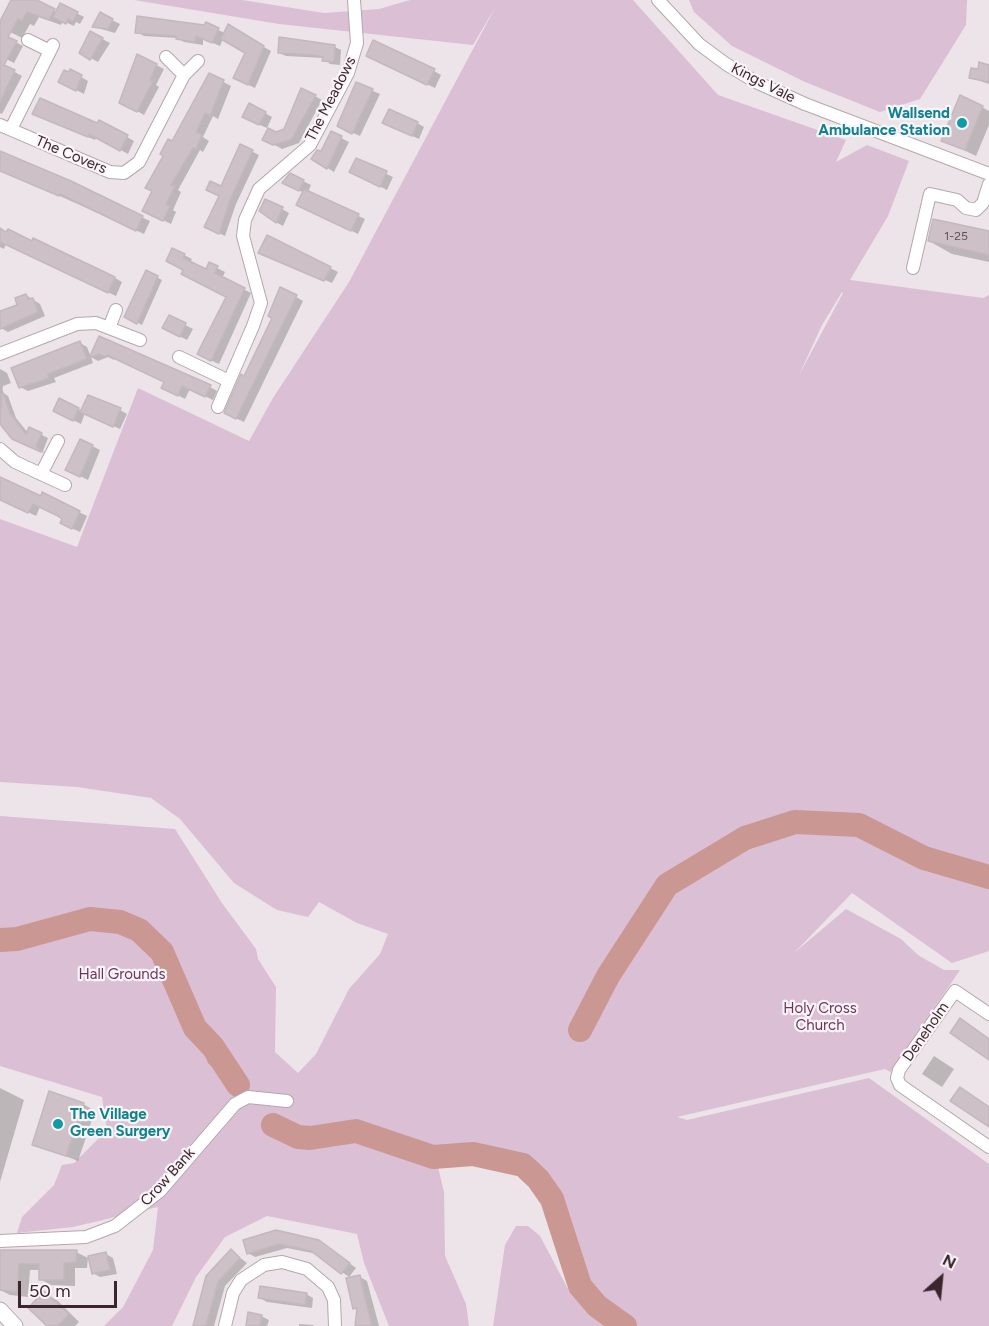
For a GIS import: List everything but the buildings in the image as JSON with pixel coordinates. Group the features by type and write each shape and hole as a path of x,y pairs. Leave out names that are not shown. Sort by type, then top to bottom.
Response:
{"street":[{"name":"The Meadows","path":"218,407 261,303 243,236 245,219 259,189 310,145 348,73 357,44 354,0"},
{"name":"Kings Vale","path":"658,0 699,44 756,82 805,104 989,174"},
{"name":"The Covers","path":"28,40 52,48 5,127 110,172 124,173 139,162 184,75 198,61"},
{"path":"166,57 184,75"},
{"path":"913,268 930,194 957,200 966,208 976,210 983,203 989,184"},
{"path":"109,328 116,310"},
{"path":"0,354 77,324 96,323 140,340"},
{"path":"179,357 229,381"},
{"path":"41,474 58,441"},
{"path":"0,449 15,462 65,485"},
{"name":"Deneholm","path":"989,1014 955,991 899,1070 897,1078 900,1085 989,1147"},
{"name":"Crow Bank","path":"0,1241 86,1237 115,1226 160,1191 235,1104 248,1098 287,1101"},
{"path":"225,1326 233,1293 242,1280 264,1265 282,1262 299,1265 322,1280 334,1300 335,1326"},
{"path":"0,1310 15,1326"}],"green space":[{"path":"134,0 242,0 324,13 379,9 410,0 633,0 718,95 846,140 836,162 867,145 909,161 888,216 850,280 983,298 989,295 989,951 952,963 852,893 794,953 846,909 901,939 918,955 944,970 960,970 891,1072 885,1069 677,1117 687,1120 869,1078 989,1164 989,1326 634,1326 603,1304 586,1285 565,1212 553,1187 541,1173 517,1156 489,1151 433,1146 444,1192 445,1256 466,1304 469,1326 389,1326 364,1263 357,1234 267,1216 225,1237 196,1277 172,1326 104,1326 123,1307 153,1250 158,1207 73,1227 17,1233 22,1217 54,1185 62,1165 74,1163 107,1130 102,1097 0,1066 0,816 175,829 222,903 256,949 258,959 276,987 275,1052 298,1073 316,1054 349,989 380,954 388,934 357,923 319,902 308,917 277,910 234,883 180,819 151,798 77,787 0,782 0,519 77,547 138,388 249,441 273,398 349,282 496,6 473,45 279,24","holes":["843,293 799,375 822,325"]},
{"path":"689,0 967,0 966,25 920,99 880,112 805,82 732,46 694,12"},
{"path":"516,1226 528,1226 540,1236 569,1291 607,1326 493,1326 505,1245"}],"shaded area":[{"path":"195,1028 208,1033 211,1030 216,1034 216,1040 228,1050 243,1082 234,1088 208,1063"}],"waterway":[{"path":"580,1030 608,976 667,885 745,838 795,822 859,825 924,858 989,877"},
{"path":"0,940 17,939 90,919 120,922 139,930 162,952 195,1028 213,1047 238,1085"},
{"path":"273,1125 298,1137 310,1138 356,1131 433,1157 473,1154 523,1165 538,1179 552,1199 580,1286 597,1306 625,1326"}],"place":[{"name":"Wallsend Ambulance Station","path":"962,123"},
{"name":"The Village Green Surgery","path":"58,1124"}],"park label":[{"name":"Hall Grounds","path":"122,975"},
{"name":"Holy Cross Church","path":"820,1018"}]}
